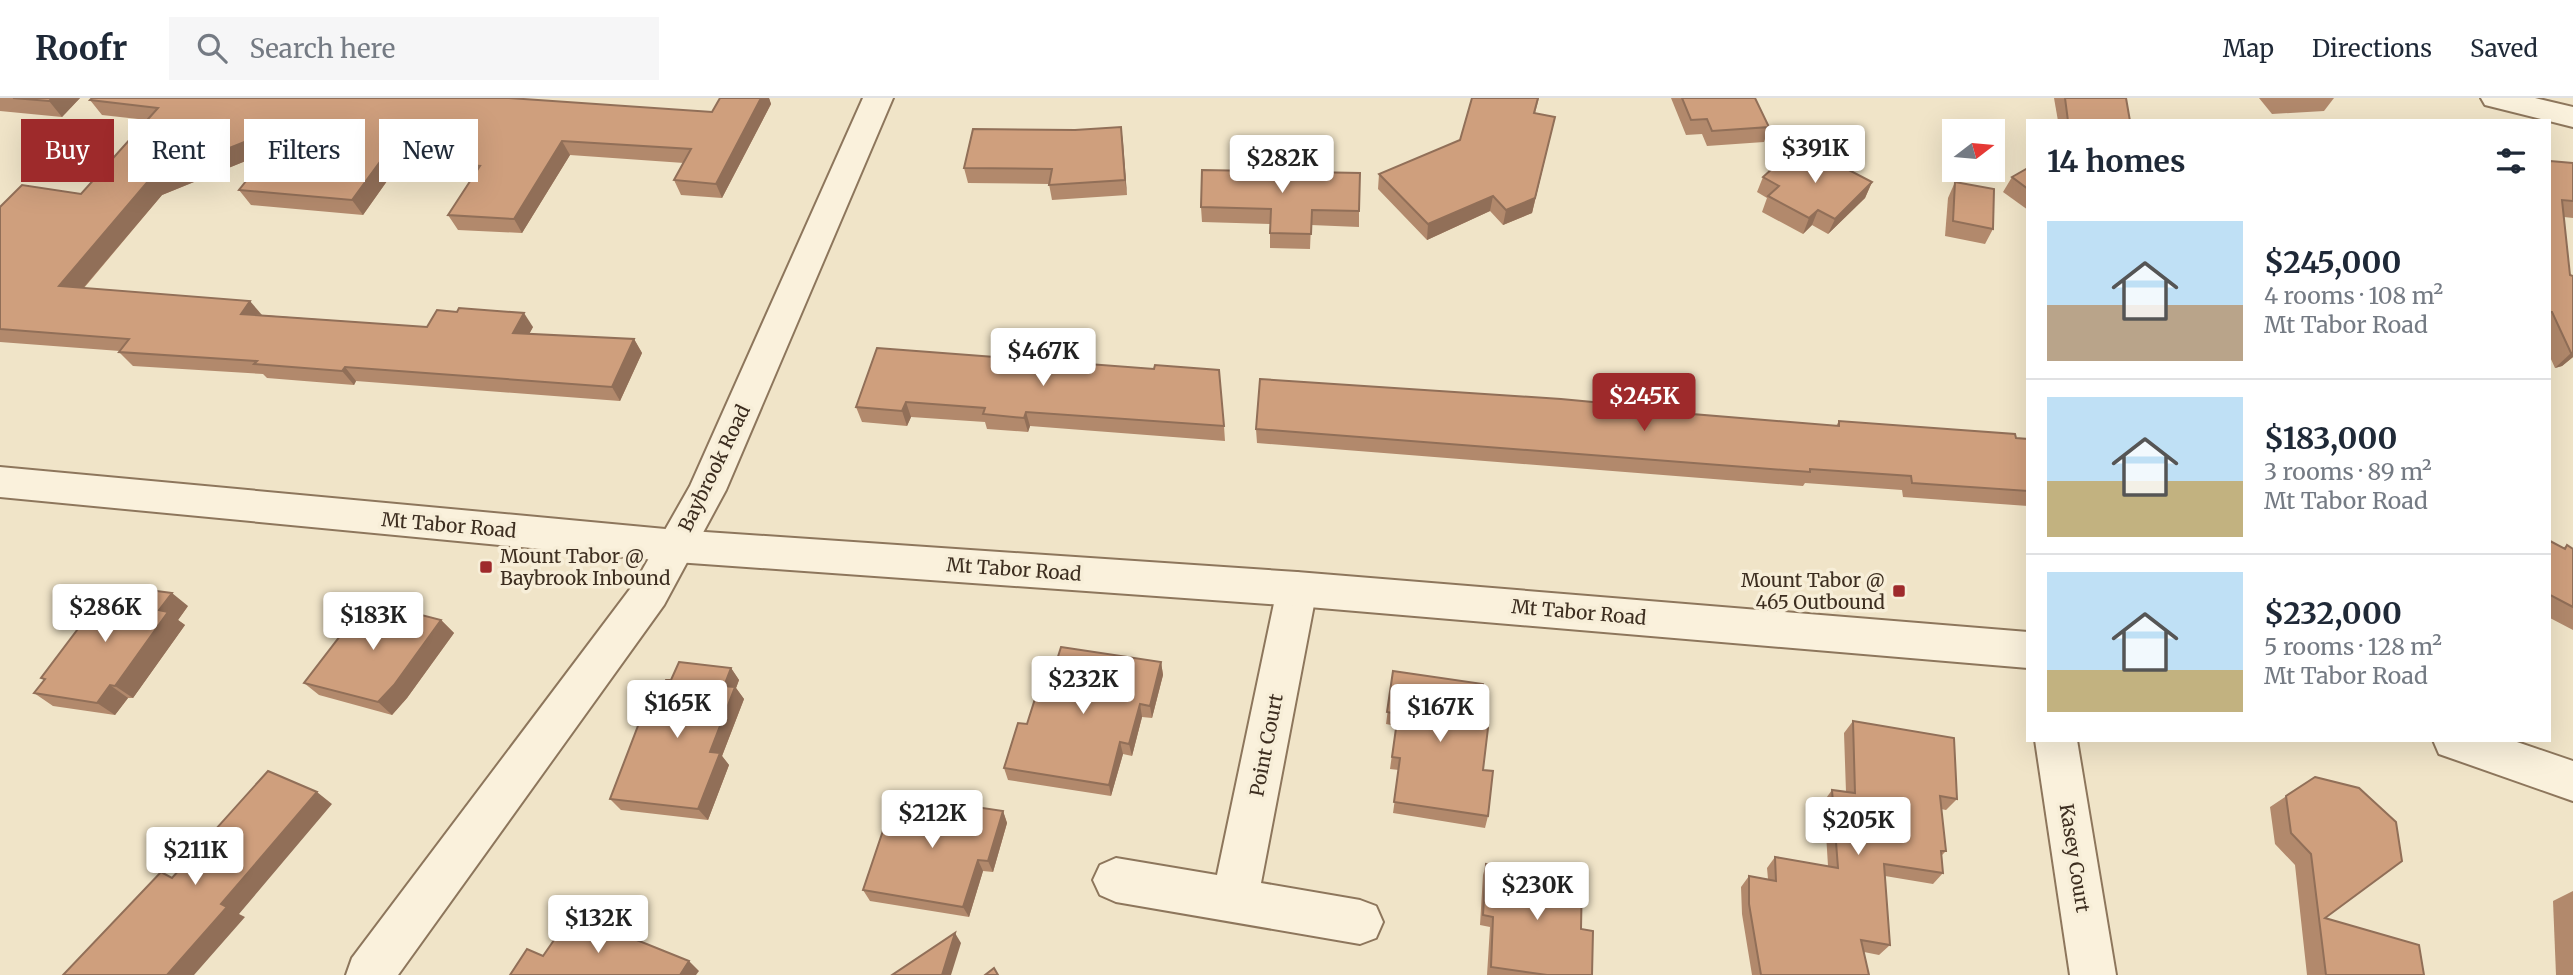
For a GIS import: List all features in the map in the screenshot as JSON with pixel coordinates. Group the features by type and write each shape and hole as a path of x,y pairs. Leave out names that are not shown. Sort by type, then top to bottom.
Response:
{"street":[{"name":"Baybrook Road","path":"369,975 650,593 707,490 878,98"},
{"path":"2496,98 2573,117"},
{"name":"Mt Tabor Road","path":"0,482 676,546 1297,589 2026,650"},
{"name":"Point Court","path":"1235,900 1297,589"},
{"name":"Kasey Court","path":"2056,742 2093,975"},
{"path":"2460,742 2573,781"},
{"path":"1116,880 1360,922"}],"building":[{"path":"13,98 52,98 49,101"},
{"path":"509,98 712,112 720,98 761,98 716,184 674,180 691,149 562,141 514,219 448,215 470,182 478,182 478,119 379,119 379,163 352,200 239,190 245,182 365,182 365,119 244,119 244,142 230,148 230,119 148,119 158,108 90,100"},
{"path":"1472,98 1538,98 1534,113 1555,117 1535,198 1506,210 1493,196 1428,224 1379,174 1460,140"},
{"path":"1682,98 1755,98 1769,127 1712,131 1707,119 1691,120"},
{"path":"2065,98 2126,98 2130,119 2068,119"},
{"path":"1121,127 1125,180 1049,185 1052,169 964,168 973,129 1075,130"},
{"path":"128,142 128,182 147,182 59,286 250,301 241,314 427,327 437,310 457,312 459,308 524,313 513,333 634,339 612,387 345,367 342,371 254,364 257,361 119,352 129,339 0,329 0,207 22,185 81,194 92,182 114,182 114,157"},
{"path":"1795,148 1817,160 1822,156 1872,182 1835,219 1818,210 1809,218 1768,196 1779,186 1763,177"},
{"path":"2551,161 2573,163 2573,201 2562,200 2570,275 2573,276 2573,353 2552,312"},
{"path":"2026,169 2026,188 2012,177"},
{"path":"1202,170 1360,173 1359,211 1312,210 1311,234 1270,233 1271,209 1201,207"},
{"path":"1955,182 1994,189 1993,229 1953,221"},
{"path":"877,348 1154,369 1155,365 1219,370 1224,426 1026,412 1024,418 983,414 985,408 906,402 902,411 856,407"},
{"path":"1260,379 1561,399 1656,408 1656,411 1839,426 1839,421 2015,434 2016,438 2026,439 2026,491 1912,483 1911,476 1810,469 1810,472 1256,429"},
{"path":"2551,542 2565,549 2567,545 2573,549 2573,607 2551,596"},
{"path":"111,585 172,593 159,610 168,612 115,686 110,685 97,703 34,693 45,679 41,678"},
{"path":"367,601 441,620 394,685 378,702 304,683"},
{"path":"1061,647 1161,662 1150,706 1140,704 1129,744 1120,742 1109,785 1004,768 1018,723 1027,724 1040,683 1049,685"},
{"path":"679,662 731,668 724,686 735,687 710,752 720,753 698,809 610,799 649,697 659,698 666,680 671,680"},
{"path":"1393,671 1483,684 1478,726 1488,728 1483,770 1493,771 1488,816 1394,802 1400,758 1392,757 1398,714 1387,712"},
{"path":"1853,721 1954,738 1957,799 1940,796 1946,851 1941,851 1943,873 1884,864 1890,945 1861,940 1869,975 1761,975 1749,904 1749,876 1776,881 1775,857 1838,868 1832,790 1855,793"},
{"path":"268,771 317,792 221,904 227,907 167,975 63,975 161,872 172,878"},
{"path":"2315,777 2359,788 2396,822 2402,861 2325,918 2419,945 2424,975 2326,975 2311,854 2291,833 2286,796"},
{"path":"895,795 1003,811 988,861 978,860 963,907 863,890"},
{"path":"1486,864 1582,877 1581,929 1593,931 1592,975 1547,975 1491,967 1493,917 1483,915"},
{"path":"572,914 689,961 680,975 510,975 527,949 543,956"},
{"path":"955,933 942,975 892,975"},
{"path":"994,968 998,975 985,975"}],"place":[{"name":"Mount Tabor @ Baybrook Inbound","path":"486,567"},
{"name":"Mount Tabor @ 465 Outbound","path":"1899,591"}]}
